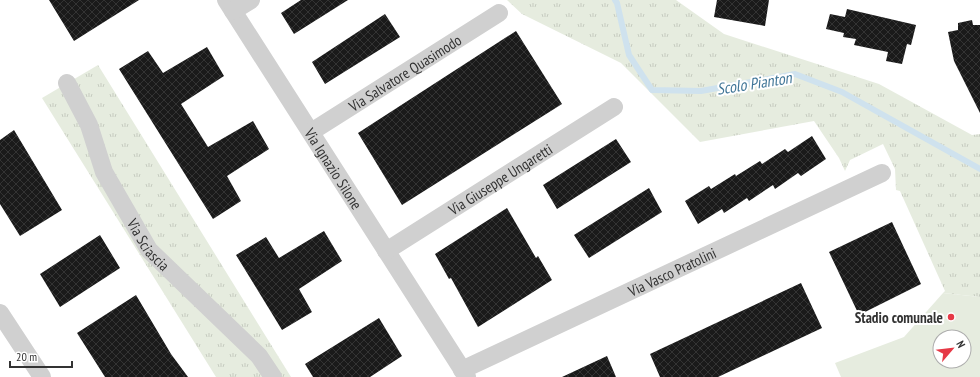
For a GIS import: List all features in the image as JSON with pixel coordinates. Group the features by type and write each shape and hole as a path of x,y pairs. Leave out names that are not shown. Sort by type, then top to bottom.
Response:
{"street":[{"path":"230,5 251,0"},
{"name":"Via Ignazio Silone","path":"230,5 465,374"},
{"name":"Via Salvatore Quasimodo","path":"310,132 499,13"},
{"name":"Via Sciascia","path":"67,83 89,125 104,172 149,250 259,356 273,377"},
{"name":"Via Giuseppe Ungaretti","path":"386,251 614,106"},
{"name":"Via Vasco Pratolini","path":"465,374 882,173"},
{"path":"0,313 42,377"}],"green space":[{"path":"507,0 676,0 724,34 879,84 972,135 980,134 980,297 943,293 945,291 900,191 896,190 895,169 883,144 850,160 845,171 839,158 814,121 700,142 621,63 522,14"},
{"path":"98,65 291,377 216,377 42,98"},
{"name":"Stadio comunale","path":"943,293 980,297 980,377 841,377 835,363 904,337"}],"building":[{"path":"49,0 139,0 74,41"},
{"path":"301,0 348,0 294,34 281,13"},
{"path":"717,0 769,0 765,26 714,17"},
{"path":"847,9 916,25 911,45 907,44 902,64 886,61 888,52 854,45 856,39 843,37 844,33 826,29 830,14 845,17"},
{"path":"385,14 400,37 325,84 312,62"},
{"path":"972,20 973,25 980,25 980,113 954,61 948,32 958,30 958,23"},
{"path":"516,31 562,104 402,205 358,133"},
{"path":"207,47 224,76 181,104 208,147 253,121 269,149 227,176 241,201 213,219 119,69 148,51 163,73"},
{"path":"14,130 62,210 20,236 0,204 0,140"},
{"path":"812,136 826,159 801,176 798,173 775,189 773,185 749,201 747,198 724,213 722,209 698,224 685,201 709,186 711,189 735,174 736,176 760,161 762,164 785,149 788,152"},
{"path":"616,139 631,162 557,209 543,185"},
{"path":"649,188 662,212 589,258 574,235"},
{"path":"507,208 536,258 538,256 552,280 478,327 451,278 449,279 435,254"},
{"path":"892,222 921,284 859,315 829,252"},
{"path":"324,231 342,261 299,289 312,312 282,330 236,255 266,237 279,258"},
{"path":"100,235 120,268 60,307 40,274"},
{"path":"801,283 822,328 718,377 660,377 650,354"},
{"path":"136,295 171,354 188,377 105,377 77,333"},
{"path":"379,318 402,356 370,377 313,377 305,364"},
{"path":"607,356 616,377 562,377"}],"waterway":[{"name":"Scolo Pianton","path":"615,0 629,55 652,90 701,91 795,74 842,92 980,169"}],"place":[{"name":"Stadio comunale","path":"951,317"}]}
